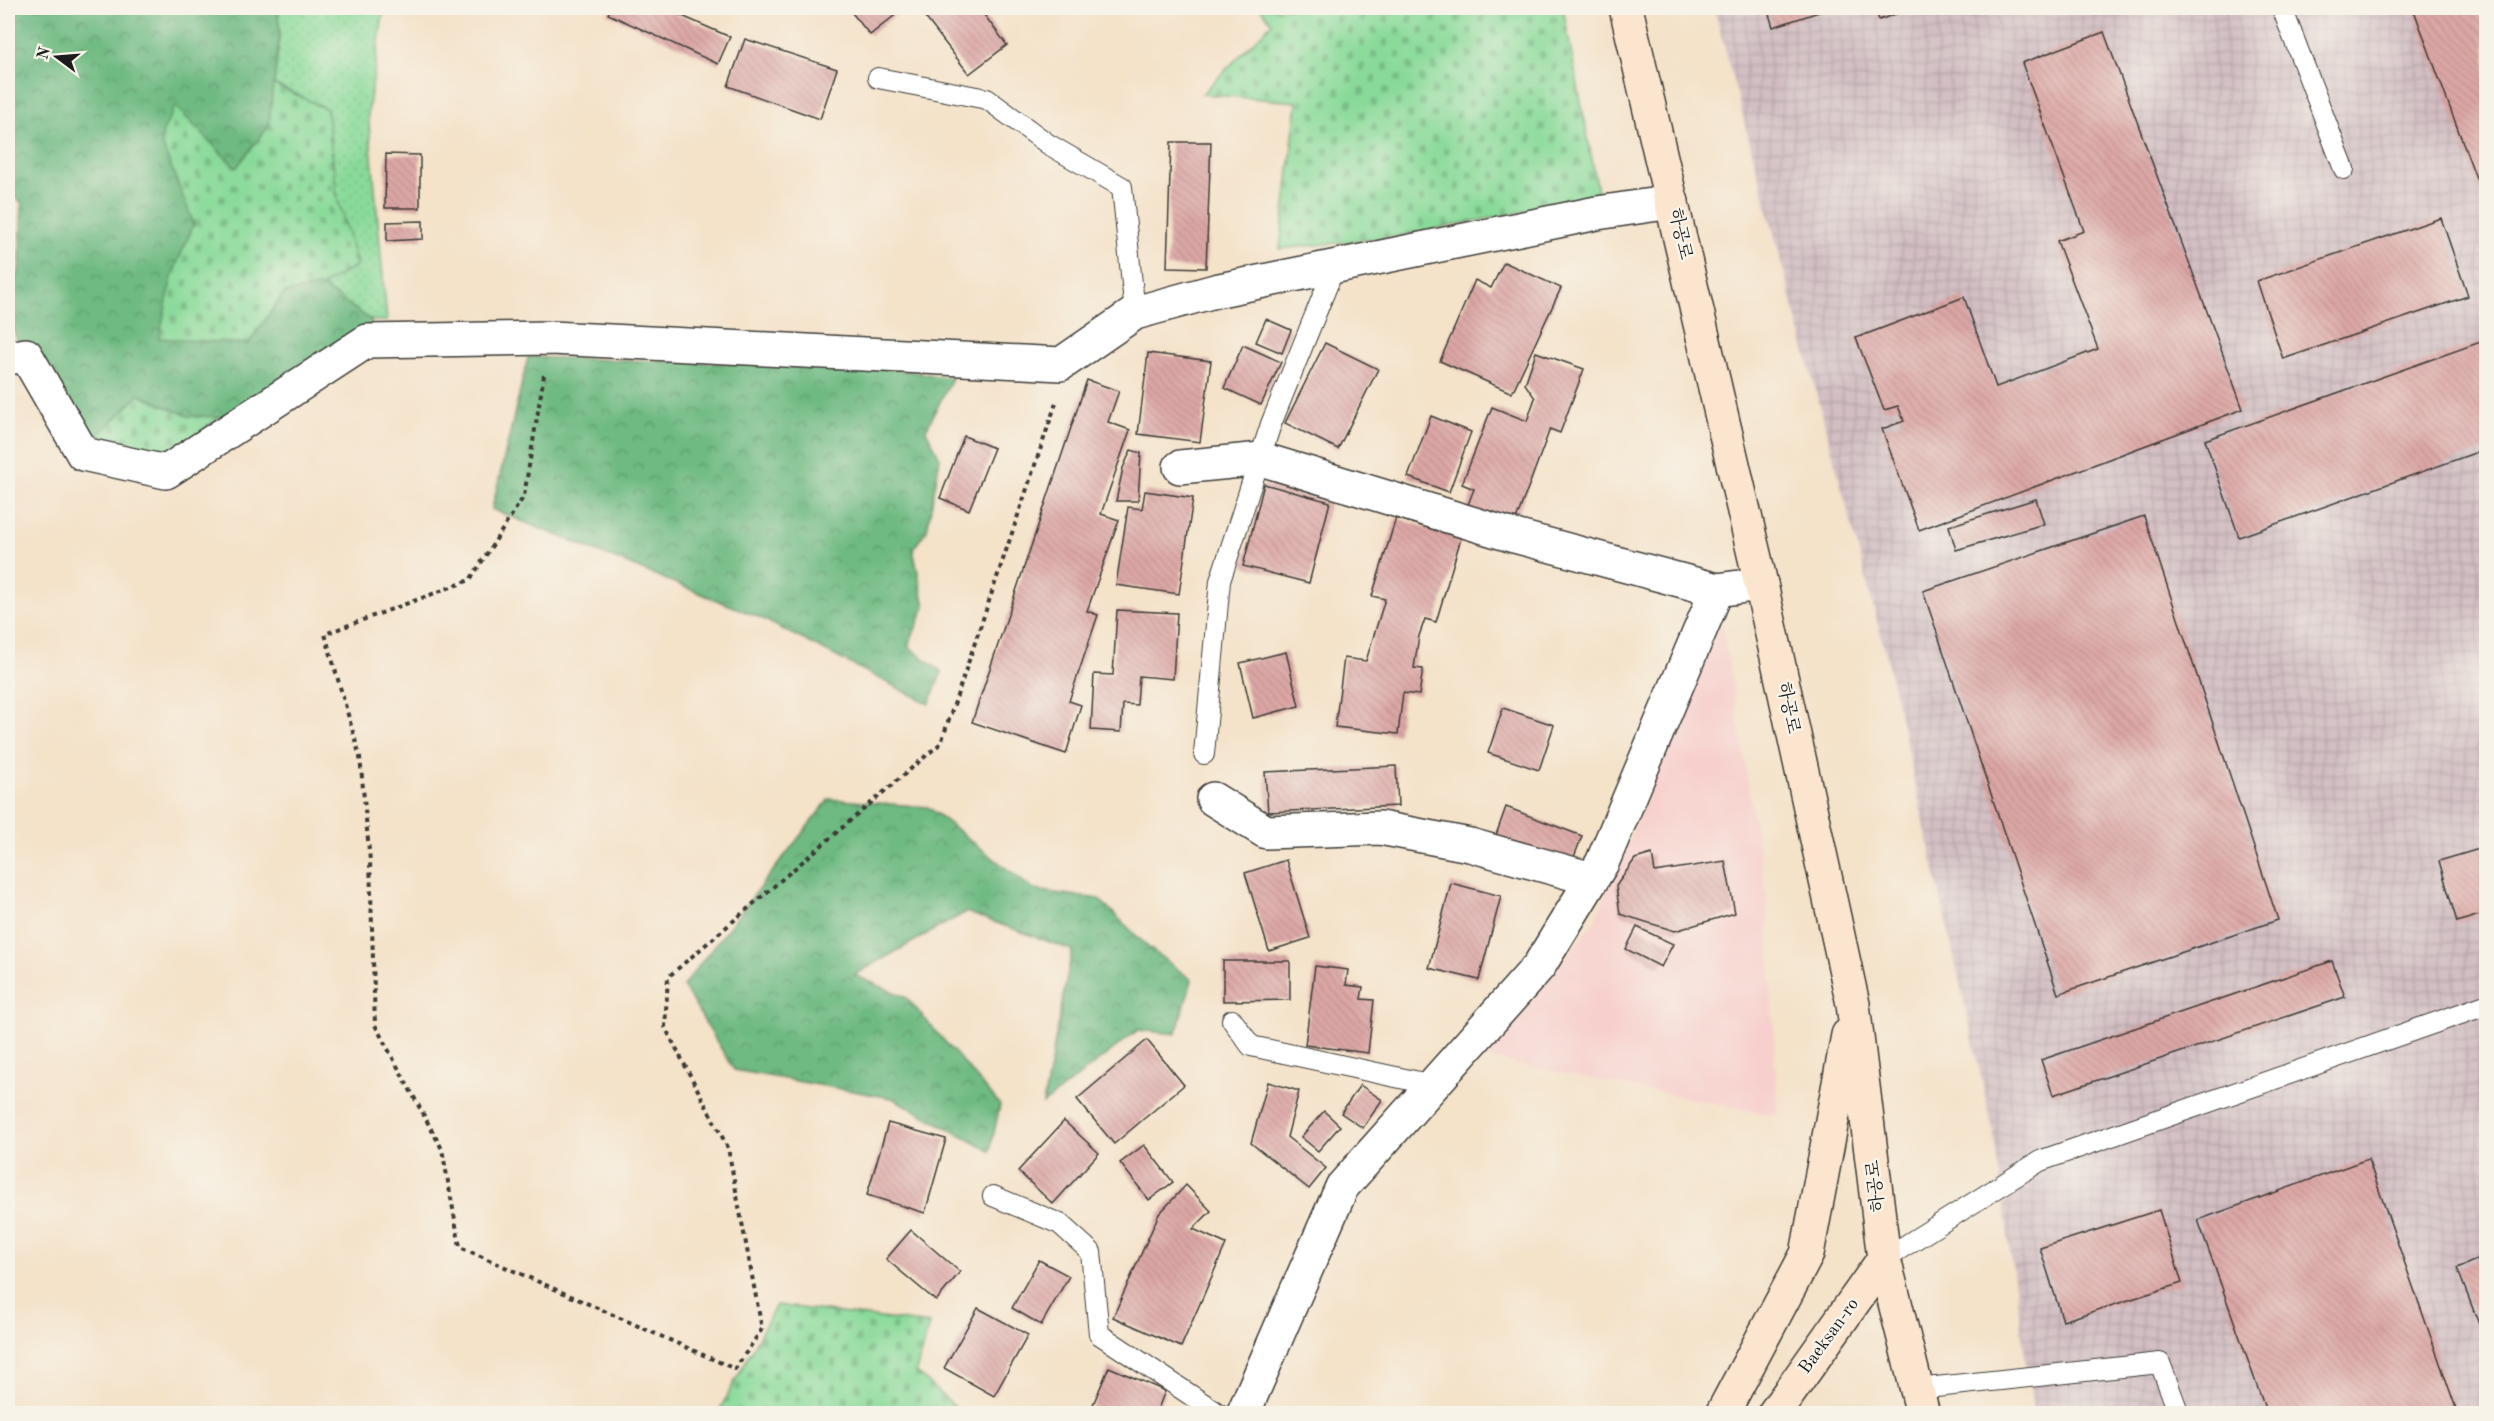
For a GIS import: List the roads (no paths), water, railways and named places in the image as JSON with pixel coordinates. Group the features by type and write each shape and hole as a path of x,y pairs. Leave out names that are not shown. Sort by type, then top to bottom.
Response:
{"street":[{"name":"하공로","path":"1626,8 1761,584 1854,1004 1884,1259 1920,1401"},
{"path":"8,358 26,355 83,454 166,472 367,341 552,338 1060,364 1135,313 1215,291 1598,213 1672,202"},
{"path":"1180,467 1261,459 1507,534 1717,590 1761,584"},
{"path":"1243,1413 1342,1187 1539,966 1602,862 1717,590"},
{"path":"1213,800 1266,832 1380,828 1470,845 1592,879"},
{"path":"1722,1413 1808,1254 1854,1004"},
{"name":"Baeksan-ro","path":"1774,1413 1884,1259"}],"lane":[{"path":"2282,8 2344,169"},
{"path":"878,78 987,99 1048,144 1122,188 1135,313"},
{"path":"1204,754 1220,580 1271,424 1335,266"},
{"path":"1884,1259 2040,1161 2487,1005"},
{"path":"1232,1020 1251,1046 1432,1085"},
{"path":"993,1196 1060,1224 1091,1252 1099,1334 1219,1413"},
{"path":"1920,1401 2160,1363 2179,1413"}]}
